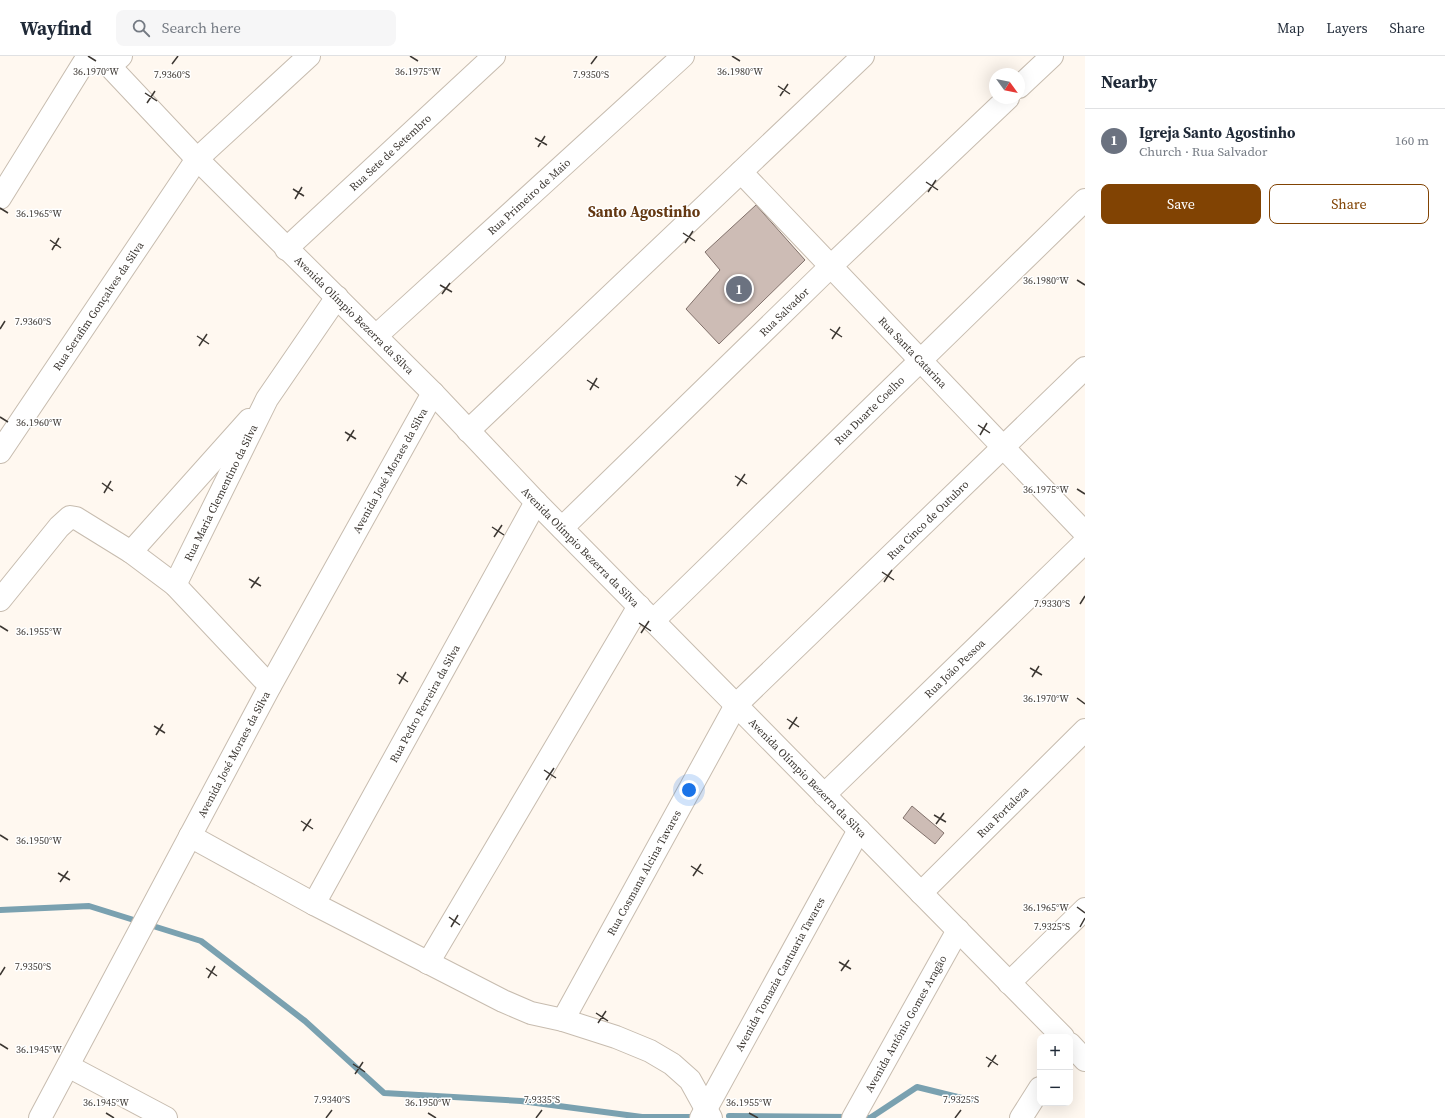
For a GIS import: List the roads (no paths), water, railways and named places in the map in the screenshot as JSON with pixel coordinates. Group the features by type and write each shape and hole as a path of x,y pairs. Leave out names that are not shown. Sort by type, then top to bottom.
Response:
{"street":[{"path":"0,198 88,56"},
{"name":"Rua Serafim Gonçalves da Silva","path":"0,452 197,159 309,56"},
{"name":"Rua Sete de Setembro","path":"286,249 494,56"},
{"name":"Rua Primeiro de Maio","path":"376,336 682,56"},
{"path":"468,431 863,56"},
{"path":"1025,81 1052,56"},
{"name":"Avenida Olímpio Bezerra da Silva","path":"110,59 197,159 286,249 337,297 433,393 536,502 1060,1034"},
{"name":"Rua Salvador","path":"562,528 831,266 1002,104"},
{"name":"Rua Santa Catarina","path":"740,172 1085,533"},
{"name":"Rua Duarte Coelho","path":"428,963 646,614 920,360 1085,200"},
{"name":"Rua Maria Clementino da Silva","path":"131,552 267,399 337,297"},
{"name":"Rua Cinco de Outubro","path":"736,705 1002,446 1085,368"},
{"name":"Avenida José Moraes da Silva","path":"40,1118 270,686 433,393"},
{"name":"Rua Maria Clementino da Silva","path":"175,585 267,399"},
{"name":"Rua Pedro Ferreira da Silva","path":"314,904 536,502"},
{"path":"0,600 59,526 70,517 83,522 131,552 175,585 270,686"},
{"name":"Rua João Pessoa","path":"824,795 1085,542"},
{"name":"Rua Cosmana Alcina Tavares","path":"563,1020 736,705"},
{"name":"Rua Fortaleza","path":"920,893 1085,730"},
{"name":"Avenida Tomazia Cantuaria Tavares","path":"706,1115 860,830"},
{"path":"190,836 314,904 503,1001 531,1013 563,1020 616,1037 650,1051 672,1064 690,1080 706,1115"},
{"path":"1010,983 1085,909"},
{"name":"Avenida Antônio Gomes Aragão","path":"853,1118 958,930"},
{"path":"1073,1047 1085,1060"},
{"path":"68,1066 166,1118"},
{"path":"1021,1118 1037,1093"}],"waterway":[{"path":"0,910 89,906 201,941 305,1021 384,1093 521,1101 642,1117 697,1117"},
{"path":"859,1118 870,1118 917,1087 970,1100"},
{"path":"729,1116 850,1117"}],"place":[{"name":"Igreja Santo Agostinho","path":"739,289"}],"district":[{"name":"Santo Agostinho","path":"644,211"}]}
